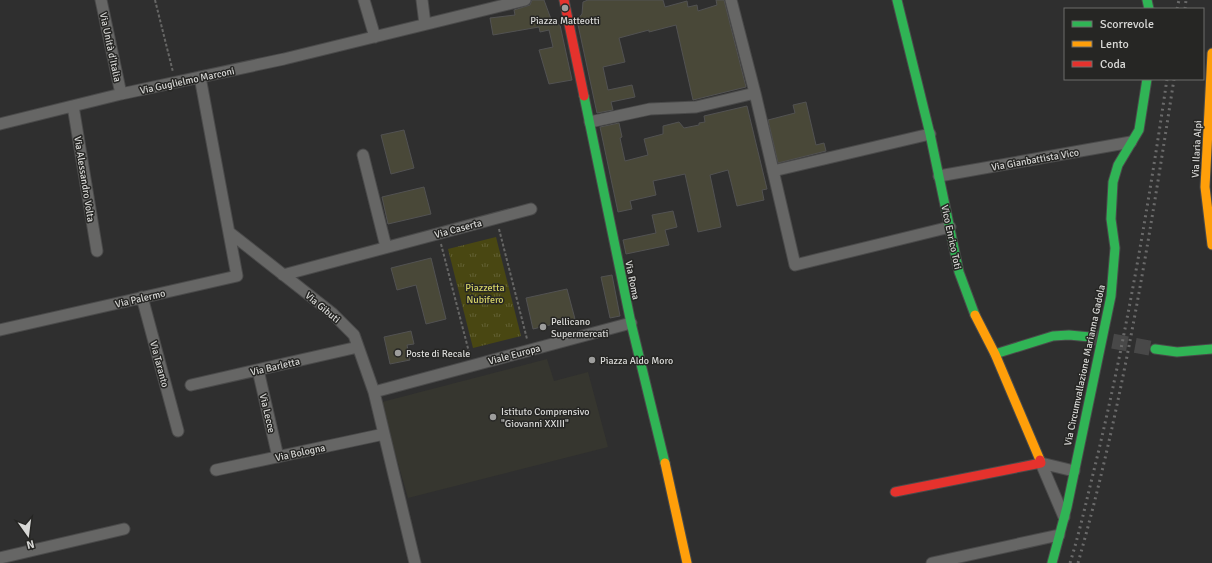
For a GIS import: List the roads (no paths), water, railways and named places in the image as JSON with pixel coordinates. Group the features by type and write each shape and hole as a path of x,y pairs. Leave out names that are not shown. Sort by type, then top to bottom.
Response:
{"street":[{"name":"Via Unità d'Italia","path":"101,0 121,94"},
{"path":"364,0 375,37"},
{"path":"422,0 425,24"},
{"name":"Via Guglielmo Marconi","path":"0,124 121,94 284,59 526,0"},
{"name":"Via Roma","path":"564,0 631,323 658,430 687,563"},
{"path":"731,0 774,171 795,265 950,227"},
{"name":"Vico Enrico Toti","path":"897,0 930,134 959,272 974,313 995,354 1064,517"},
{"name":"Via Ilaria Alpi","path":"1212,53 1205,187 1212,245"},
{"path":"200,77 228,232"},
{"name":"Via Circumvallazione Marianna Gadola","path":"1052,563 1064,517 1111,296 1115,248 1111,219 1113,182 1118,166 1139,130 1147,80"},
{"path":"590,122 650,109 696,107 755,93"},
{"name":"Via Alessandro Volta","path":"73,106 97,251"},
{"path":"774,171 930,134"},
{"name":"Via Gianbattista Vico","path":"939,176 1131,142"},
{"path":"363,155 386,247"},
{"name":"Via Caserta","path":"283,275 531,209"},
{"name":"Via Gibuti","path":"228,232 332,313 354,335 374,392 415,563"},
{"name":"Via Palermo","path":"0,330 237,276 228,232"},
{"name":"Via Taranto","path":"142,298 178,432"},
{"name":"Viale Europa","path":"374,392 631,323"},
{"path":"995,354 1053,336 1069,335 1090,337"},
{"name":"Via Barletta","path":"191,385 358,347"},
{"path":"1155,349 1177,352 1212,349"},
{"name":"Via Lecce","path":"258,370 278,457"},
{"name":"Via Bologna","path":"216,470 384,434"},
{"path":"895,492 1041,463 1074,471"},
{"path":"0,558 124,529"},
{"path":"932,563 1059,535"}],"tunnel":[{"path":"1090,337 1155,349"}],"railway":[{"path":"1177,8 1179,0"},
{"path":"1185,8 1186,0"},
{"path":"1070,563 1095,466 1117,370 1144,225 1167,80"},
{"path":"1078,563 1094,503 1122,383 1145,262 1174,80"}],"place":[{"name":"Piazza Matteotti","path":"565,8"},
{"name":"Pellicano Supermercati","path":"543,327"},
{"name":"Poste di Recale","path":"398,353"},
{"name":"Piazza Aldo Moro","path":"592,360"},
{"name":"Istituto Comprensivo \"Giovanni XXIII\"","path":"493,417"}],"park label":[{"name":"Piazzetta Nubifero","path":"485,292"}]}
